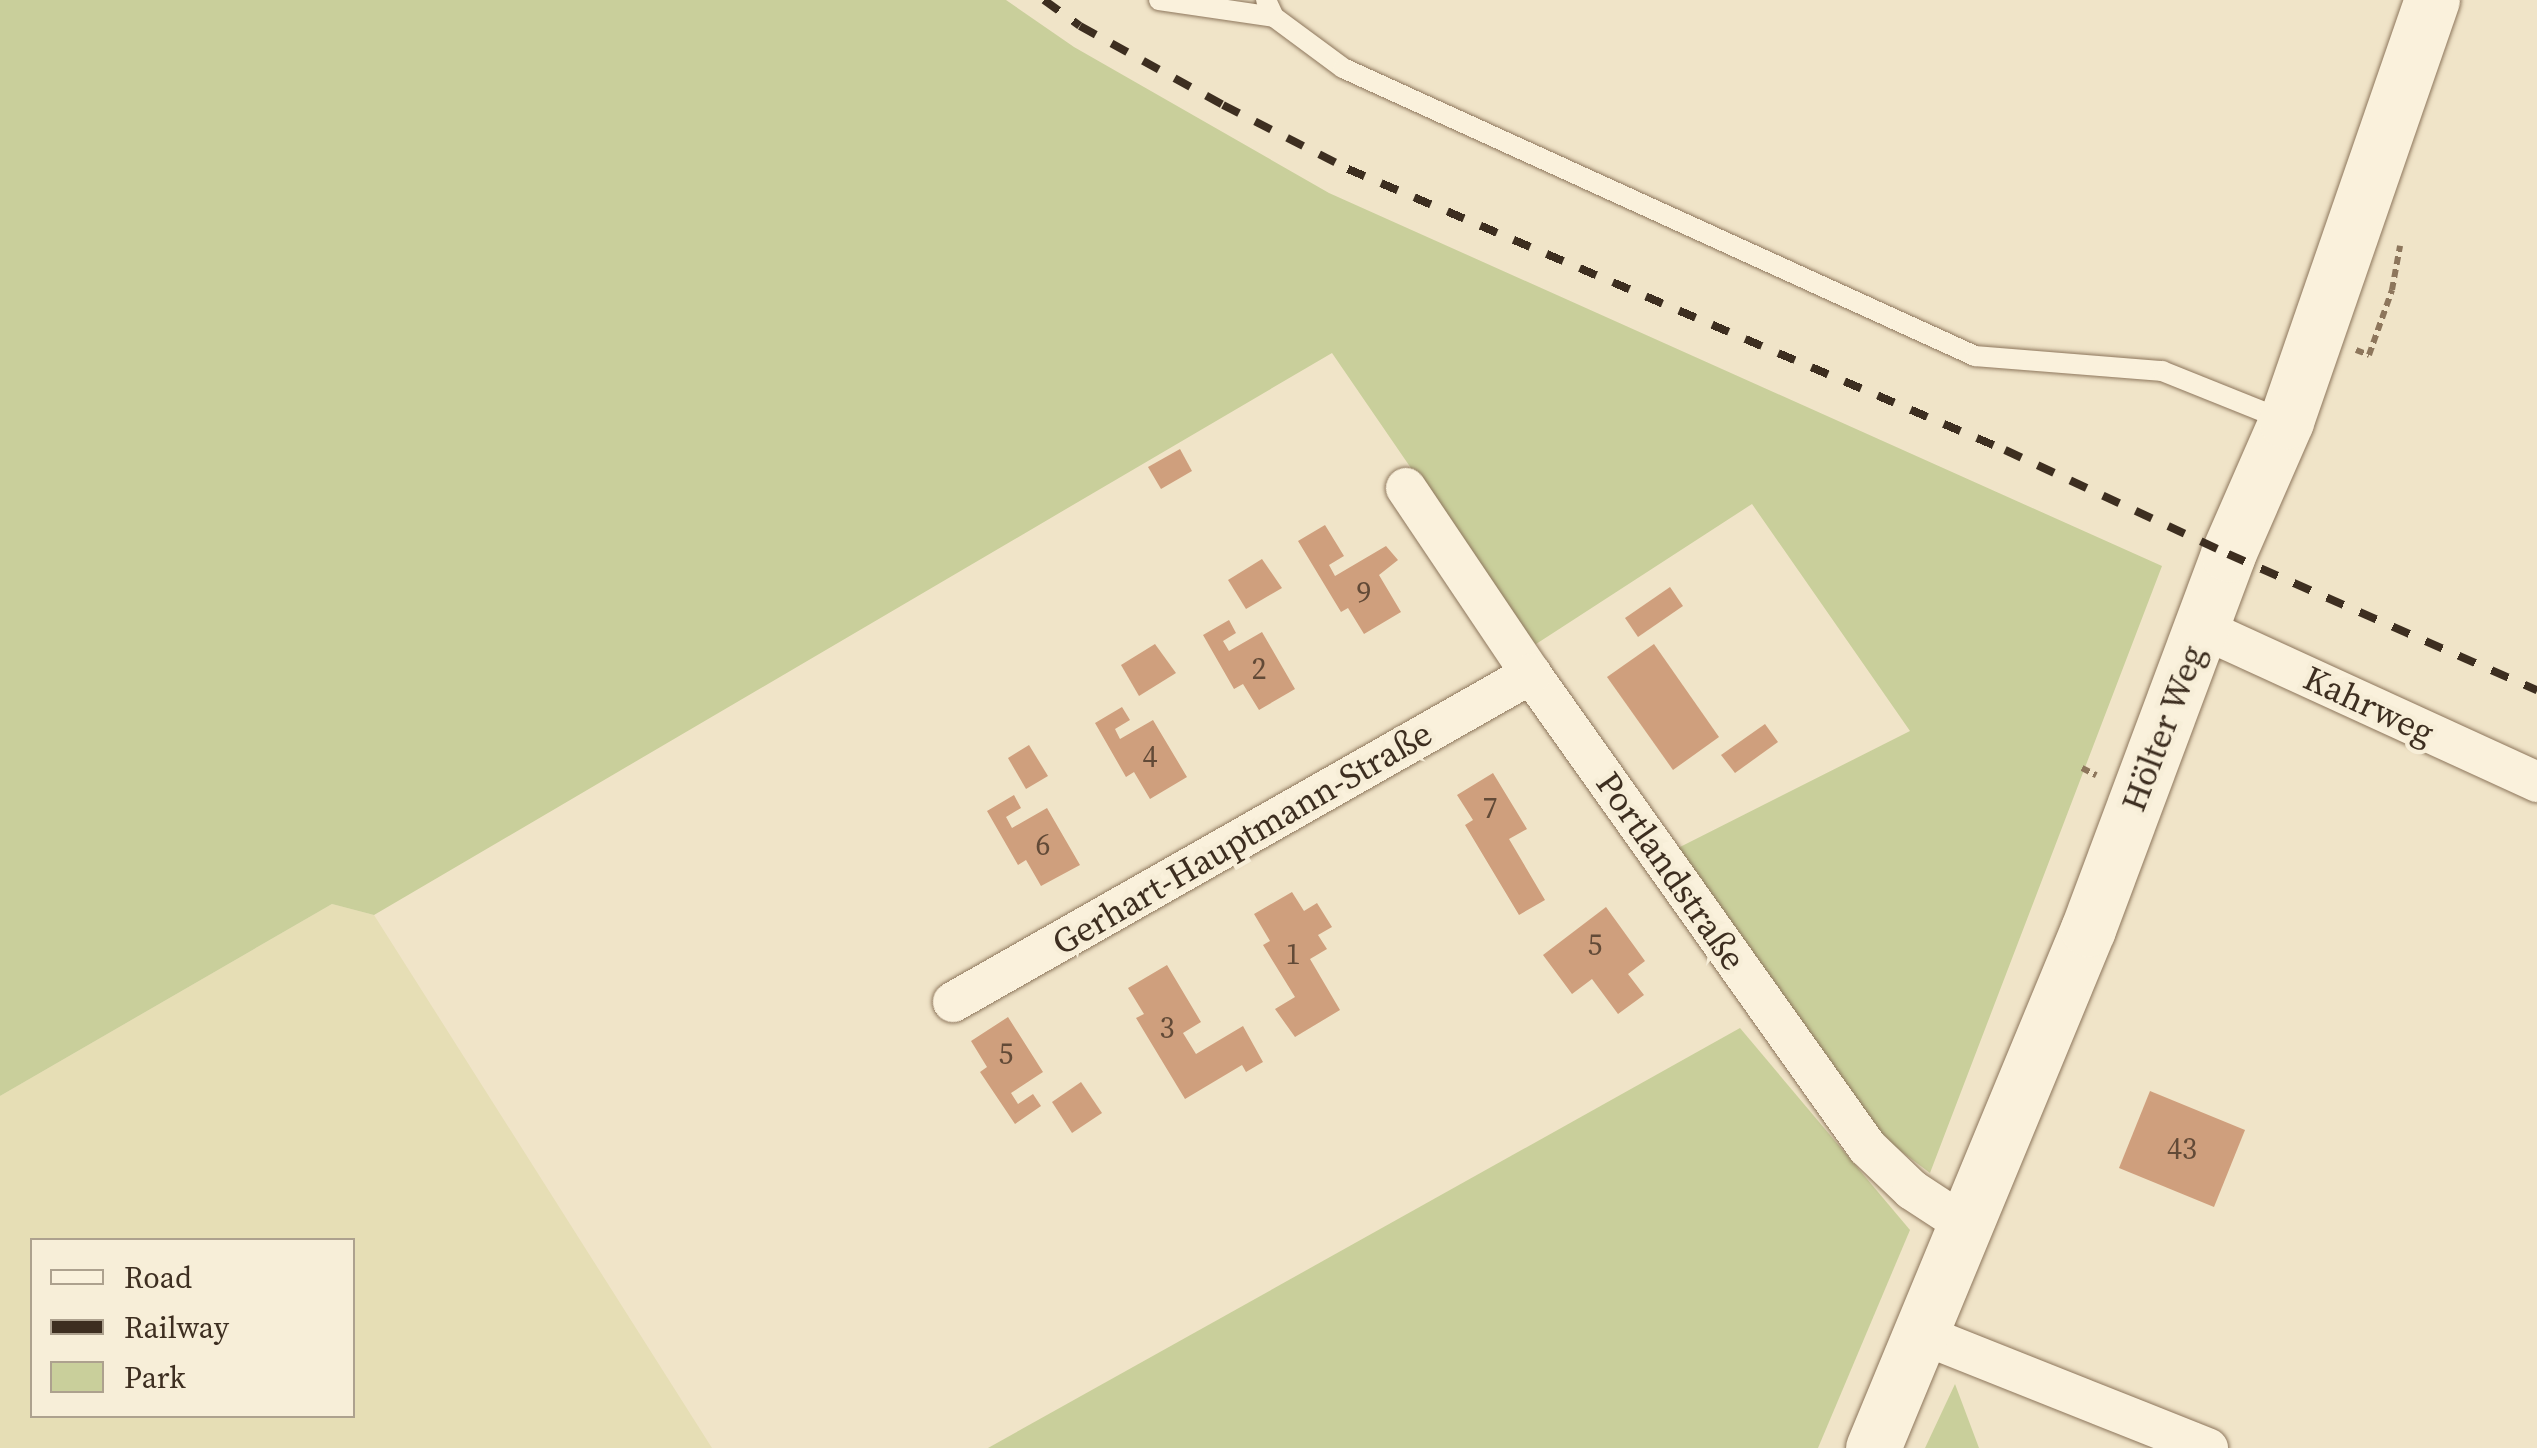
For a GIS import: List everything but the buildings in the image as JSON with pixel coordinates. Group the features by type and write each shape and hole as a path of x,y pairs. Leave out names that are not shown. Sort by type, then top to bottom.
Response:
{"main road":[{"name":"Hölter Weg","path":"1873,1448 2088,929 2200,628 2286,421 2432,0"}],"street":[{"name":"Portlandstraße","path":"1406,488 1531,674 1867,1146 1912,1190 1967,1226"},
{"name":"Kahrweg","path":"2200,628 2537,782"},
{"name":"Gerhart-Hauptmann-Straße","path":"953,1002 1531,674"},
{"path":"1921,1334 2208,1448"}],"lane":[{"path":"1159,0 1270,8 1343,68 1976,356 2162,371 2286,421"}],"shaded area":[{"path":"332,904 374,915 712,1448 0,1448 0,1096"}],"green space":[{"path":"0,0 1006,0 1074,47 1329,193 2162,566 1930,1173 1873,1130 1678,848 1910,731 1752,504 1533,646 1332,353 374,915 332,904 0,1096"},
{"path":"1740,1028 1910,1230 1818,1448 988,1448"},
{"path":"1955,1384 1979,1448 1925,1448"}],"railway":[{"path":"1044,0 1080,26 1348,169 2005,450 2228,554 2537,690"}]}
